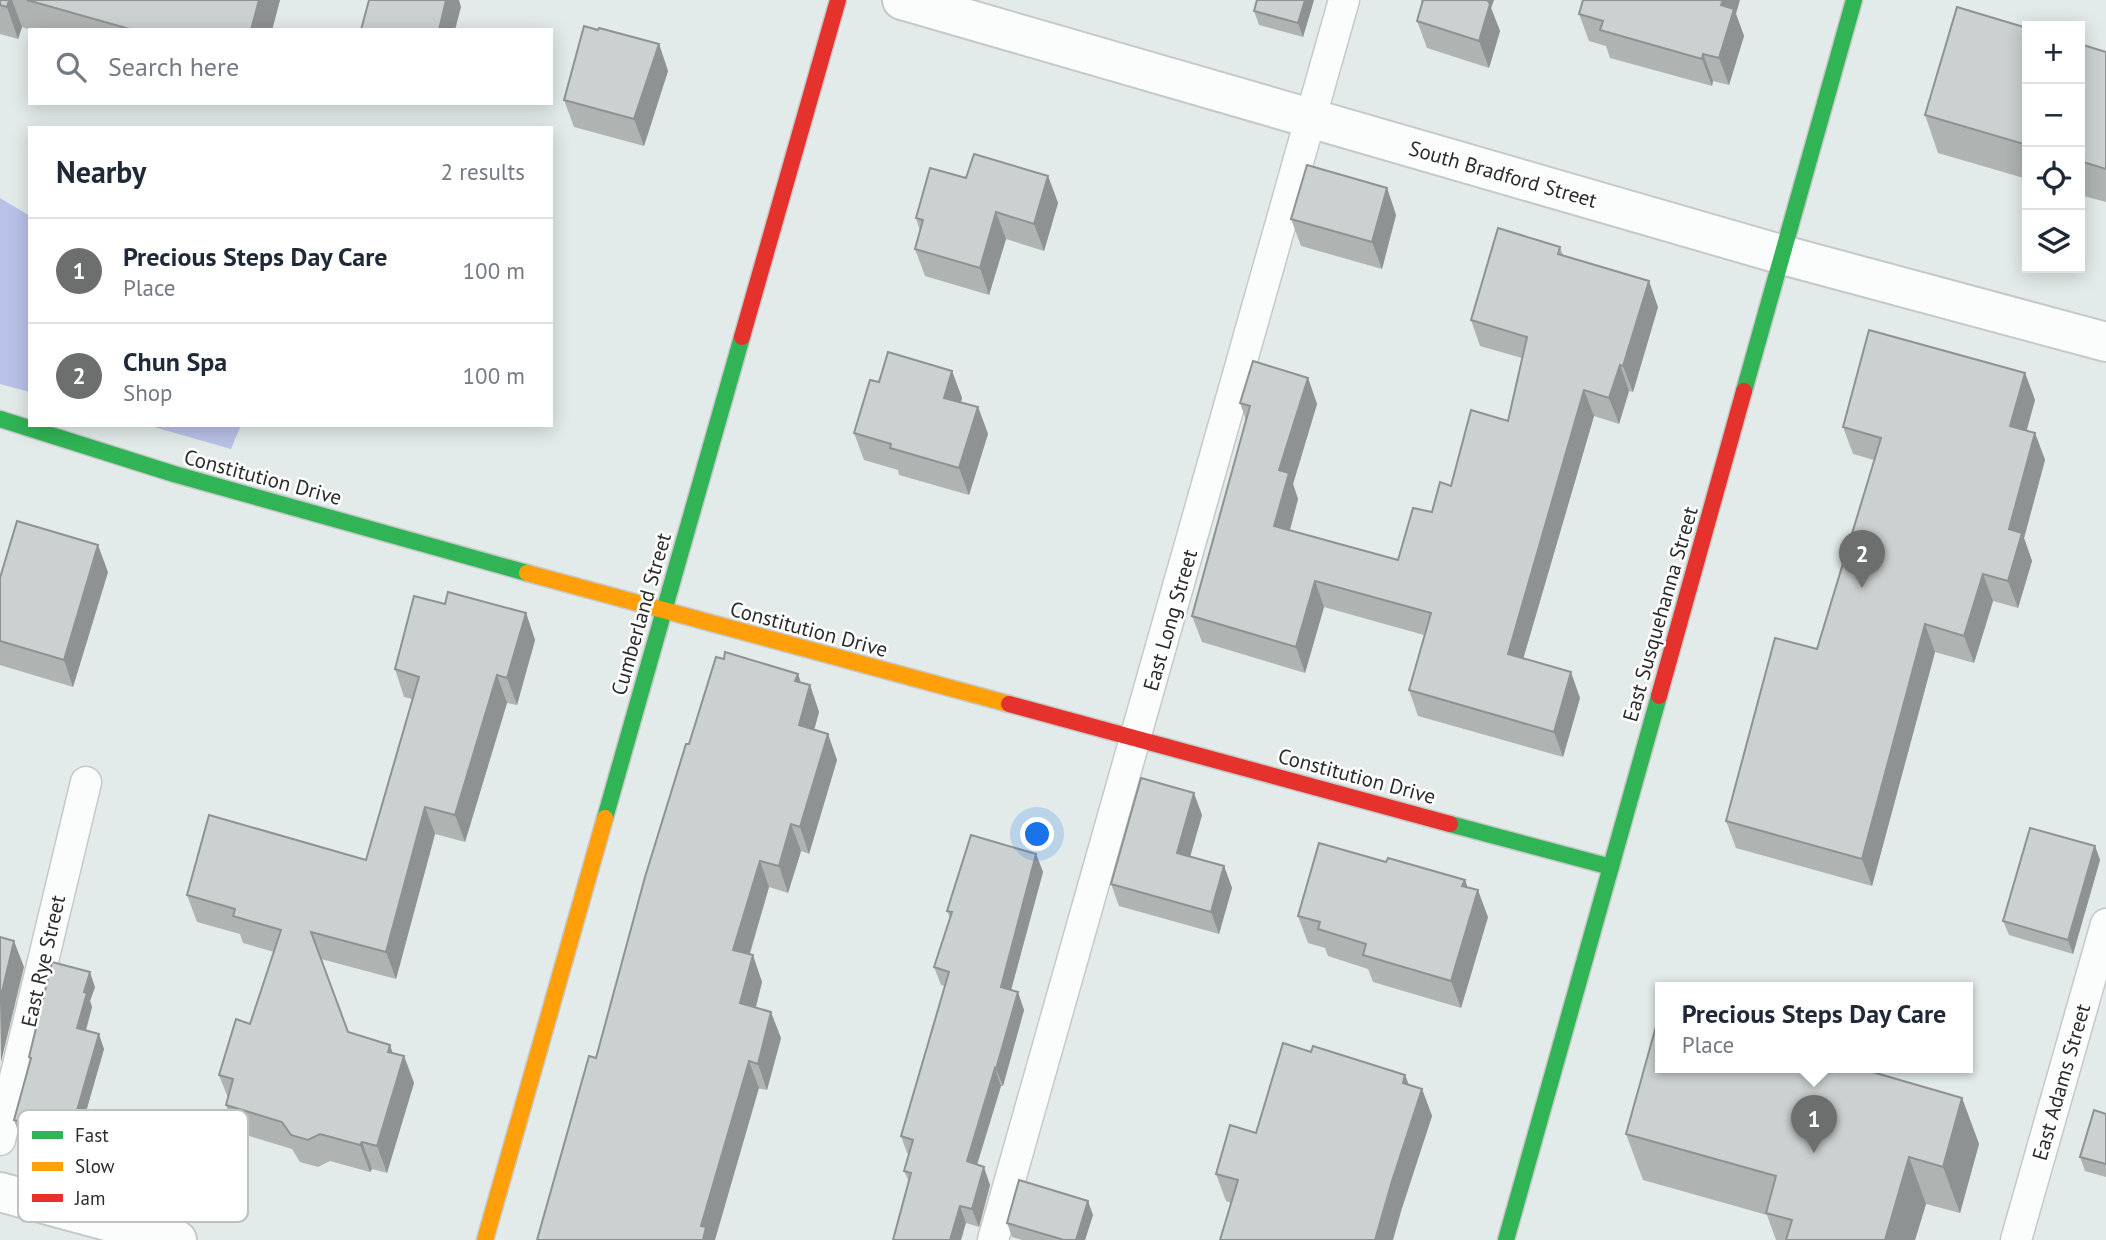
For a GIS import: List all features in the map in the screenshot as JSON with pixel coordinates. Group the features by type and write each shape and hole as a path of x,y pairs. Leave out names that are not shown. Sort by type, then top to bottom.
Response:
{"street":[{"name":"Cumberland Street","path":"485,1240 838,0"},
{"name":"South Bradford Street","path":"902,0 1783,255 2106,342"},
{"name":"East Susquehanna Street","path":"1506,1240 1854,0"},
{"name":"Constitution Drive","path":"0,419 174,474 664,611 1612,867"},
{"path":"0,1192 18,1197"},
{"path":"111,1222 177,1240"}],"lane":[{"name":"East Long Street","path":"993,1240 1344,0"},
{"name":"East Rye Street","path":"0,1140 86,782"},
{"name":"East Adams Street","path":"2016,1240 2106,924"}],"shaded area":[{"path":"0,198 28,215 28,391 0,384"},
{"path":"154,427 240,427 231,449"}],"building":[{"path":"0,0 9,0 7,7 0,5"},
{"path":"27,0 259,0 252,28 126,28"},
{"path":"369,0 446,0 439,28 362,28"},
{"path":"1257,0 1305,0 1298,23 1254,11"},
{"path":"1423,0 1487,0 1490,4 1479,41 1417,21"},
{"path":"1583,0 1723,0 1721,5 1734,9 1719,58 1703,54 1702,59 1600,30 1603,21 1579,14"},
{"path":"1957,7 2022,26 2022,144 1925,115"},
{"path":"584,26 659,44 634,119 564,100"},
{"path":"2085,46 2106,52 2106,169 2085,163"},
{"path":"974,154 1048,176 1034,224 996,212 980,268 915,249 923,220 916,218 930,168 966,178"},
{"path":"1307,165 1387,188 1372,242 1291,219"},
{"path":"1498,228 1560,247 1558,254 1649,281 1623,366 1620,365 1609,398 1584,390 1508,654 1571,672 1554,732 1409,690 1431,613 1315,581 1296,647 1192,616 1250,406 1240,403 1253,361 1308,378 1279,470 1289,473 1274,526 1398,560 1413,508 1432,512 1440,482 1451,486 1471,410 1508,421 1527,337 1471,320"},
{"path":"1869,330 2025,373 2010,426 2035,433 2009,529 2022,533 2008,581 1983,574 1964,636 1925,624 1862,859 1726,821 1775,638 1817,649 1881,438 1843,427"},
{"path":"888,352 952,371 944,398 978,407 959,468 890,448 891,444 854,433 870,380 879,382"},
{"path":"17,521 98,545 64,660 0,641 0,578"},
{"path":"448,592 526,613 507,678 497,675 455,815 425,807 386,952 311,932 348,1032 390,1045 388,1052 404,1056 377,1146 362,1142 360,1145 320,1134 308,1140 291,1135 282,1122 226,1105 233,1079 219,1075 236,1019 250,1024 281,930 233,916 235,909 187,895 209,815 366,860 419,677 395,669 414,596 445,604"},
{"path":"725,652 798,674 795,681 810,685 799,725 828,734 800,827 791,824 779,866 760,861 733,950 753,955 740,1003 771,1012 758,1064 749,1061 701,1226 706,1227 703,1240 537,1240 589,1056 596,1058 645,877 686,744 689,744 716,657 724,659"},
{"path":"1141,778 1194,793 1177,853 1224,866 1211,912 1111,884"},
{"path":"2030,828 2095,846 2068,940 2003,921"},
{"path":"971,835 1036,854 1001,987 1018,992 967,1161 984,1167 972,1209 960,1206 950,1240 893,1240 911,1173 904,1171 913,1140 901,1136 949,972 934,967 952,912 947,911"},
{"path":"1319,843 1386,862 1388,858 1465,880 1462,886 1478,890 1451,981 1363,955 1366,944 1318,929 1320,922 1298,916"},
{"path":"0,937 14,941 0,1000"},
{"path":"52,962 90,972 77,1028 99,1034 77,1110 18,1110 18,1121 14,1120 31,1058 29,1057"},
{"path":"1655,1030 1655,1073 1876,1073 1962,1098 1943,1167 1909,1157 1885,1240 1786,1240 1792,1220 1766,1213 1776,1176 1626,1134"},
{"path":"1283,1043 1311,1052 1313,1046 1405,1075 1403,1083 1422,1089 1375,1240 1220,1240 1238,1180 1216,1174 1230,1125 1256,1133"},
{"path":"2094,1110 2106,1114 2106,1164 2080,1157"},
{"path":"1019,1180 1088,1201 1076,1240 1064,1240 1007,1223"}],"traffic: fast":[{"path":"1744,391 1854,0"},
{"path":"605,818 742,337"},
{"path":"0,419 174,474 527,573"},
{"path":"1506,1240 1659,696"},
{"path":"1450,824 1611,867"}],"traffic: slow":[{"path":"527,573 1009,704"},
{"path":"485,1240 605,818"}],"traffic: jam":[{"path":"742,337 838,0"},
{"path":"1659,696 1744,391"},
{"path":"1009,704 1450,824"}],"place":[{"name":"Chun Spa","path":"1862,588"},
{"name":"Precious Steps Day Care","path":"1814,1153"}]}
